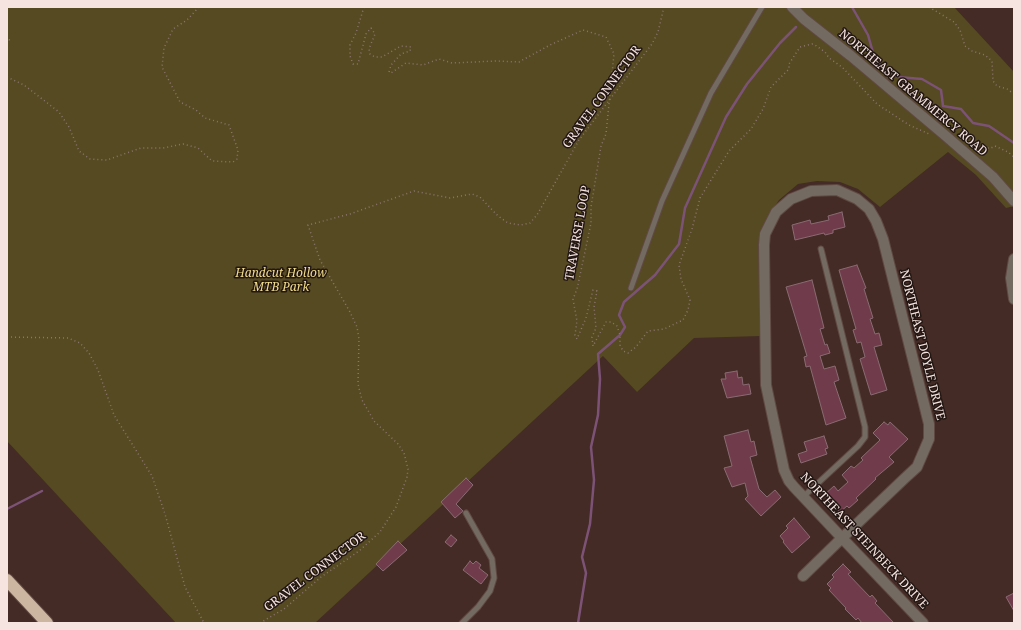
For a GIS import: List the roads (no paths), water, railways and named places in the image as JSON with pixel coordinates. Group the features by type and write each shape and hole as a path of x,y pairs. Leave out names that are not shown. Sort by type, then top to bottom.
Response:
{"highway":[{"path":"7,580 47,623"}],"street":[{"name":"NORTHEAST GRAMMERCY ROAD","path":"792,7 804,19 851,56 993,177 1014,201"},
{"name":"NORTHEAST DOYLE DRIVE","path":"803,576 917,467 929,439 929,424 883,239 876,221 869,209 857,199 837,190 811,191"},
{"name":"NORTHEAST STEINBECK DRIVE","path":"811,191 790,199 776,212 765,234 766,385 784,470 789,481 803,497 923,623"},
{"path":"1014,259 1011,278 1014,299"}],"lane":[{"path":"631,288 662,201 711,93 762,7"},
{"path":"803,497 858,446 865,436 865,427 821,249"},
{"path":"462,623 478,607 490,590 494,578 492,559 466,513"}],"waterway":[{"path":"852,7 868,35 876,63 898,77 922,79 941,90 943,106 961,109 973,123 989,126 1014,143"},
{"path":"578,623 586,573 582,557 590,524 594,480 591,447 598,415 600,379 598,354 620,335 625,327 619,315 624,302 655,275 679,244 685,208 726,117 747,84 780,43 796,27"},
{"path":"7,509 42,491"}],"park label":[{"name":"Handcut Hollow MTB Park","path":"281,281"}]}
